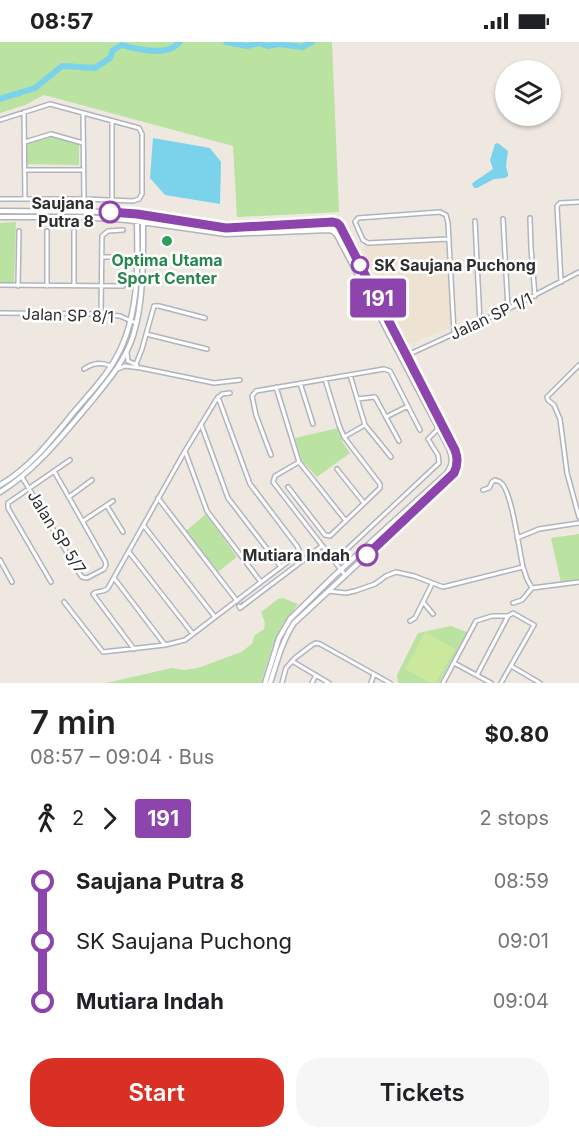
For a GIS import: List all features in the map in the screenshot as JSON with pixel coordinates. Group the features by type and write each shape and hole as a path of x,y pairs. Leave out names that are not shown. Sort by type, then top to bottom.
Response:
{"street":[{"path":"0,120 50,104 134,126 141,130 142,194 136,201 0,199"},
{"path":"24,112 25,199"},
{"path":"83,113 84,199"},
{"path":"112,121 112,199"},
{"path":"25,142 51,134 83,143"},
{"path":"25,170 83,170"},
{"path":"561,282 557,206 560,203 579,202"},
{"path":"0,211 121,212 155,224 210,233 325,230 333,231 337,235 452,454 452,462 447,473 290,619 279,638 265,683"},
{"path":"448,239 368,243 363,240 355,220 440,212 446,215 448,223 454,333"},
{"path":"0,217 79,217 127,220 149,216 226,228 337,223 398,336 458,456 457,469 294,623 281,649 270,683"},
{"path":"530,218 534,296"},
{"path":"0,485 22,469 58,431 111,366 122,348 134,300 140,219"},
{"path":"0,492 34,467 117,369 133,337 140,300 143,234 140,219"},
{"path":"503,219 508,309"},
{"path":"127,220 138,232"},
{"path":"475,221 480,322"},
{"path":"143,234 145,229 155,224"},
{"path":"226,228 235,234"},
{"path":"235,234 239,228"},
{"path":"101,314 102,236 108,231 123,230"},
{"path":"18,285 19,231"},
{"path":"46,286 47,231"},
{"path":"74,231 74,286"},
{"path":"102,257 120,257"},
{"name":"Jalan SP 1/1","path":"401,358 508,309 579,272"},
{"path":"0,285 123,286"},
{"path":"136,364 154,306 205,318"},
{"name":"Jalan SP 8/1","path":"0,313 101,314 120,316 136,323"},
{"path":"146,333 207,349"},
{"path":"126,351 128,361 141,368"},
{"path":"84,369 98,363 111,366"},
{"path":"579,365 547,398 554,405 560,419 567,473 579,517"},
{"path":"117,369 124,366 141,368 214,383 240,380"},
{"path":"271,455 252,398 256,391 276,387 387,369 420,430"},
{"path":"350,375 366,425 391,457"},
{"path":"288,487 328,536 380,488 344,437 325,379"},
{"path":"300,383 313,424"},
{"path":"276,387 299,462 346,521"},
{"path":"134,649 94,593 107,590 201,424 218,397 230,393"},
{"path":"218,397 250,484 299,550 298,554 261,582 240,603"},
{"path":"357,399 375,397 399,441"},
{"path":"387,417 408,406"},
{"path":"201,424 228,498 281,567"},
{"path":"344,437 366,425"},
{"path":"333,559 343,553 439,464 438,455 428,439 437,427"},
{"path":"432,434 442,436"},
{"path":"185,451 207,511 261,582"},
{"path":"51,582 8,508 8,503 70,460"},
{"path":"299,462 275,476 273,482 345,575"},
{"path":"337,469 364,504"},
{"path":"54,471 83,521 113,501"},
{"name":"Jalan SP 5/7","path":"22,477 82,577 87,578 104,569 106,565 83,521"},
{"path":"69,497 92,480"},
{"path":"483,490 489,488 495,480 504,486 509,498 523,567 532,588"},
{"path":"158,498 240,603"},
{"path":"107,506 123,532"},
{"path":"517,538 539,529 579,523"},
{"path":"144,526 215,617"},
{"path":"64,602 100,651 181,642 322,546"},
{"path":"129,552 193,634"},
{"path":"0,560 12,582"},
{"path":"328,591 346,593 356,591 375,584 396,572 439,586 448,586 523,567"},
{"path":"114,578 165,645"},
{"path":"513,603 522,600 532,588 579,582"},
{"path":"410,621 415,618 432,584"},
{"path":"423,602 433,614"},
{"path":"444,683 477,621 513,613 534,625 501,683"},
{"path":"477,675 508,615"},
{"path":"282,683 286,668 316,643 390,683"},
{"path":"292,661 329,683"},
{"path":"454,663 491,683"},
{"path":"511,666 532,681 540,683"},
{"path":"371,683 374,674"},
{"path":"312,683 316,675"}],"shaded area":[{"path":"446,242 452,327 408,344 363,250 364,246"}],"green space":[{"path":"0,42 332,42 339,212 237,217 233,146 44,95 25,105 0,113"},
{"path":"49,135 79,143 79,165 25,164 26,143"},
{"path":"16,222 14,283 0,282 0,223"},
{"path":"338,428 343,443 350,453 317,477 302,461 295,438"},
{"path":"206,514 237,557 218,572 186,531"},
{"path":"579,534 579,580 561,583 551,538"},
{"path":"283,598 298,604 279,630 261,683 106,683 172,668 184,670 198,668 241,652 252,644 254,636 264,629 265,623 261,612 278,599"},
{"path":"451,626 467,632 439,683 398,683 397,675 418,633"},
{"path":"425,632 455,649 436,683 431,683 405,669"}],"water":[{"path":"153,138 210,148 221,162 220,204 165,195 150,178"},
{"path":"498,143 508,151 506,166 508,176 494,179 474,188 473,183 493,169 490,160 495,144"}],"waterway":[{"path":"0,99 35,88 62,66 95,68 110,58 113,50 122,45 160,51 173,48 180,42"},
{"path":"226,42 247,46 259,43 268,46 279,44 302,47 312,42"}],"bus line":[{"name":"191","path":"110,212 226,228 333,222 340,226 458,456 457,469 454,473 367,555"}],"place":[{"name":"Saujana Putra 8","path":"110,212"},
{"name":"Optima Utama Sport Center","path":"167,241"},
{"name":"SK Saujana Puchong","path":"360,265"},
{"name":"Mutiara Indah","path":"367,555"}]}
